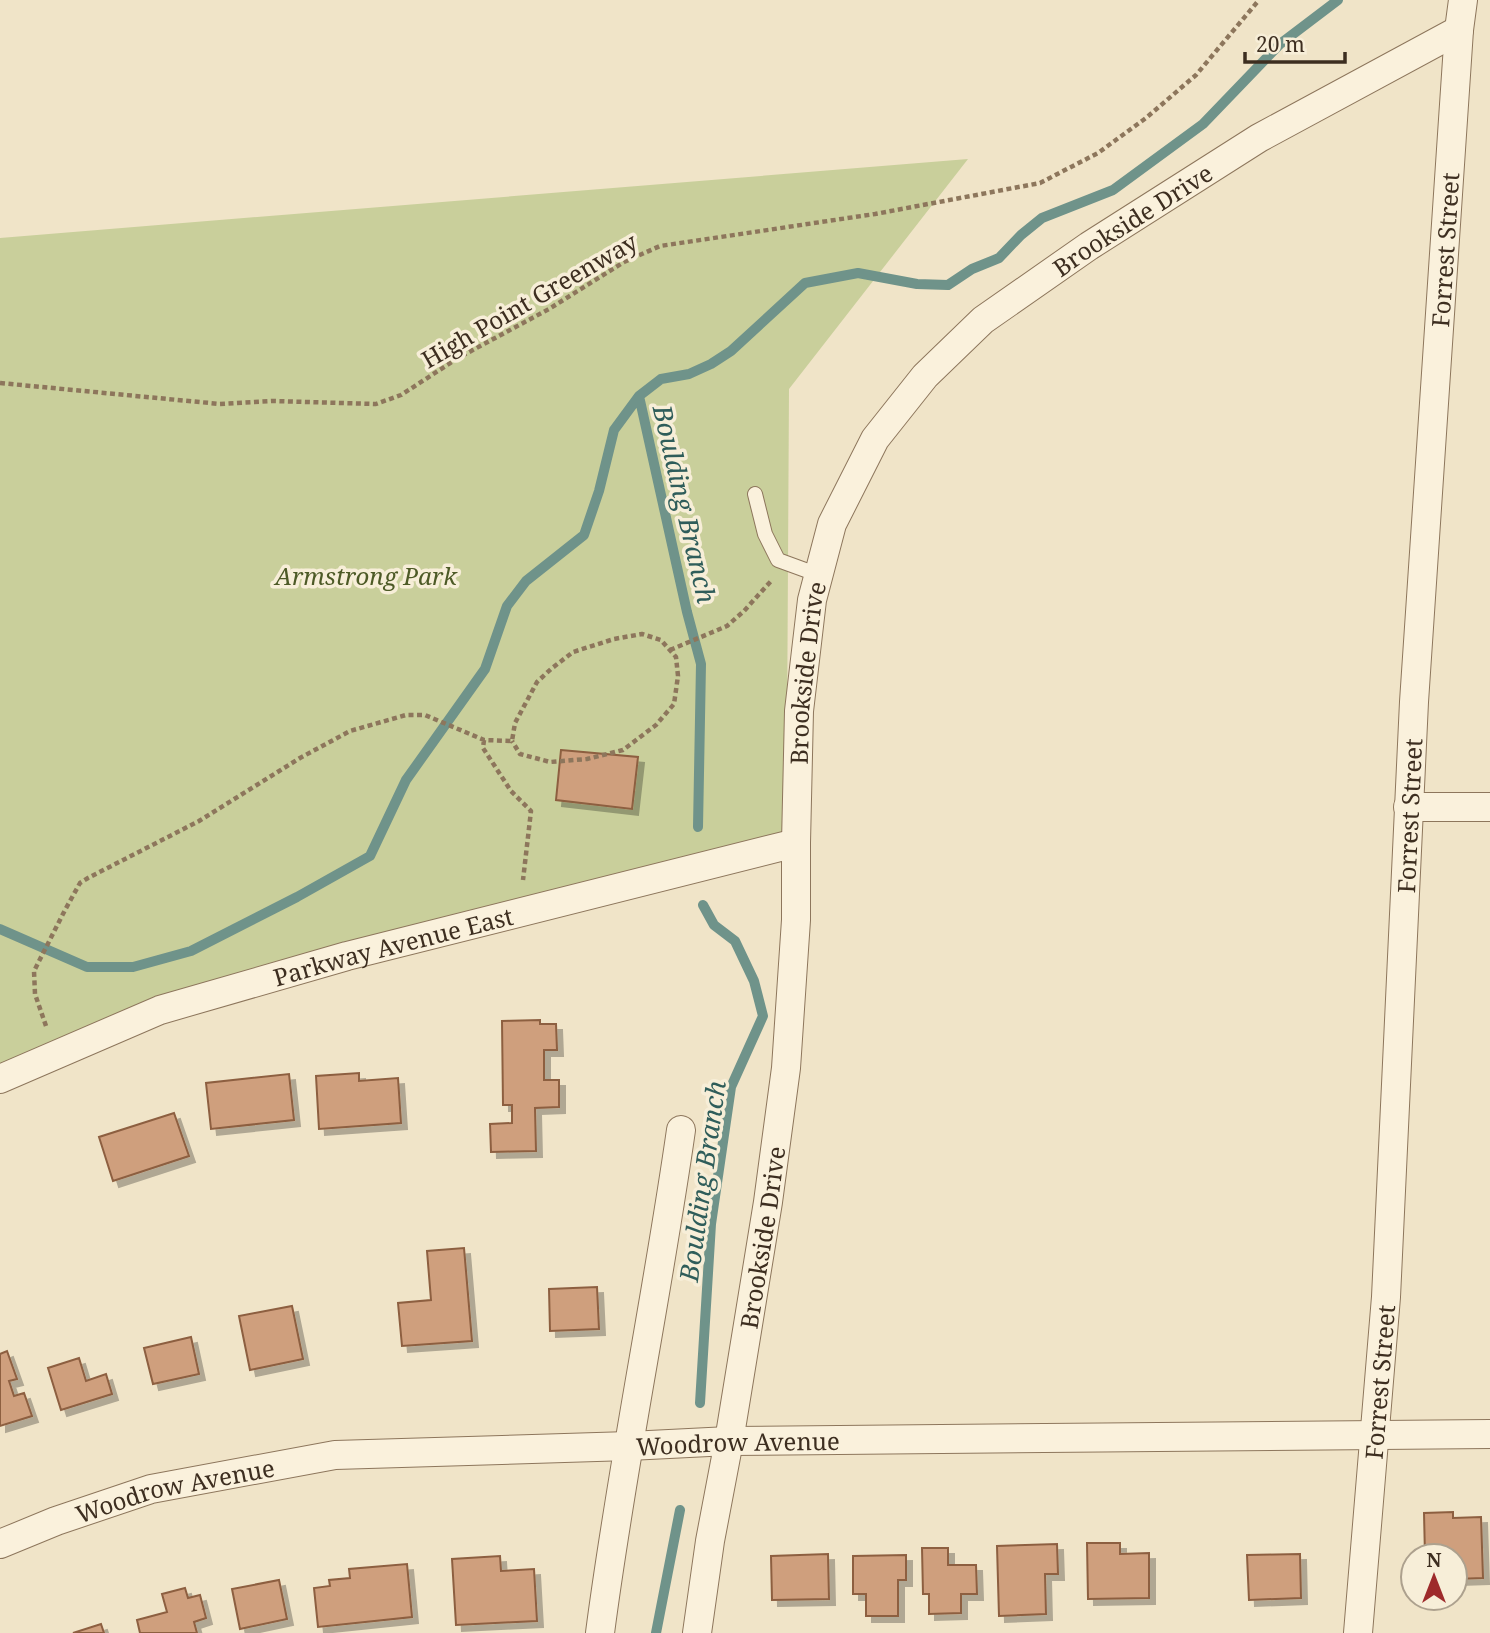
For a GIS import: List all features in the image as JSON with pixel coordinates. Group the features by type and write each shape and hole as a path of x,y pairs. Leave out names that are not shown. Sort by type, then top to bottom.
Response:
{"street":[{"name":"Forrest Street","path":"1358,1633 1386,1297 1408,807 1463,0"},
{"name":"Brookside Drive","path":"697,1633 710,1541 768,1202 786,1068 796,920 799,711 812,600 832,524 875,439 925,376 983,320 1088,246 1259,138 1459,30"},
{"path":"1408,807 1490,807"},
{"name":"Parkway Avenue East","path":"0,1079 160,1010 347,956 796,843"},
{"path":"600,1633 681,1129"},
{"name":"Woodrow Avenue","path":"0,1545 56,1521 151,1489 335,1455 729,1441 1490,1434"}],"lane":[{"path":"755,494 765,534 778,560 818,575"}],"path":[{"name":"High Point Greenway","path":"0,383 220,404 273,401 376,404 401,395 458,358 550,309 624,262 660,246 875,214 1040,183 1098,153 1146,118 1196,75 1259,0"},
{"path":"670,650 727,626 770,583 778,560"},
{"path":"642,634 661,640 676,657 678,676 674,704 656,725 623,750 550,762 520,754 512,741 515,723 537,682 573,652 614,639 642,634"},
{"path":"57,1055 35,994 34,971 80,883 199,821 300,758 350,731 406,715 425,715 484,740 512,741"},
{"path":"484,740 483,748 505,782 531,811 519,912"}],"green space":[{"name":"Armstrong Park","path":"968,159 789,389 787,737 796,843 347,956 0,1079 0,238"}],"building":[{"path":"561,750 638,757 632,809 556,800"},
{"path":"540,1020 540,1024 556,1024 557,1050 544,1050 544,1080 559,1080 559,1107 535,1108 536,1151 491,1152 490,1124 512,1123 512,1105 503,1105 502,1021"},
{"path":"359,1073 359,1081 398,1078 401,1123 319,1129 316,1076"},
{"path":"289,1074 294,1120 211,1129 206,1083"},
{"path":"174,1113 189,1156 113,1181 99,1137"},
{"path":"464,1248 472,1341 402,1346 398,1303 431,1300 427,1251"},
{"path":"597,1287 599,1329 550,1331 549,1289"},
{"path":"292,1306 303,1359 250,1370 239,1316"},
{"path":"191,1337 199,1374 153,1384 144,1348"},
{"path":"7,1351 17,1379 9,1381 14,1396 24,1393 32,1416 0,1426 0,1354"},
{"path":"79,1358 86,1381 106,1374 112,1394 61,1410 48,1368"},
{"path":"1453,1512 1453,1518 1481,1517 1483,1578 1469,1578 1469,1542 1425,1542 1424,1513"},
{"path":"1087,1543 1120,1543 1120,1554 1149,1553 1149,1598 1088,1599"},
{"path":"1057,1544 1058,1574 1045,1574 1046,1614 999,1616 997,1546"},
{"path":"922,1548 948,1548 948,1565 976,1565 977,1594 961,1594 961,1613 929,1614 929,1594 923,1594"},
{"path":"828,1554 829,1599 772,1600 771,1556"},
{"path":"1300,1554 1301,1598 1249,1600 1247,1555"},
{"path":"906,1555 906,1580 898,1580 898,1616 866,1616 866,1594 853,1594 853,1556"},
{"path":"500,1556 501,1571 534,1569 537,1621 456,1625 452,1559"},
{"path":"407,1564 412,1617 318,1627 314,1588 330,1586 329,1580 350,1578 349,1569"},
{"path":"279,1580 287,1619 240,1629 232,1589"},
{"path":"185,1588 188,1598 200,1595 206,1618 194,1622 197,1633 140,1633 137,1620 167,1612 162,1594"},
{"path":"101,1624 104,1633 73,1633"}],"waterway":[{"path":"0,929 87,967 133,967 191,951 370,856 406,780 485,669 507,606 526,581 584,535 599,491 614,430 639,396 661,379 689,374 731,351 805,283 858,273 917,284 948,285 972,269 999,258 1042,218 1113,190 1203,124 1280,44 1338,0"},
{"name":"Boulding Branch","path":"639,396 701,664 698,827"},
{"name":"Boulding Branch","path":"700,1403 711,1224 731,1087 763,1016 754,981 735,941 714,925 703,905"},
{"name":"Boulding Branch","path":"656,1633 680,1510"}]}
